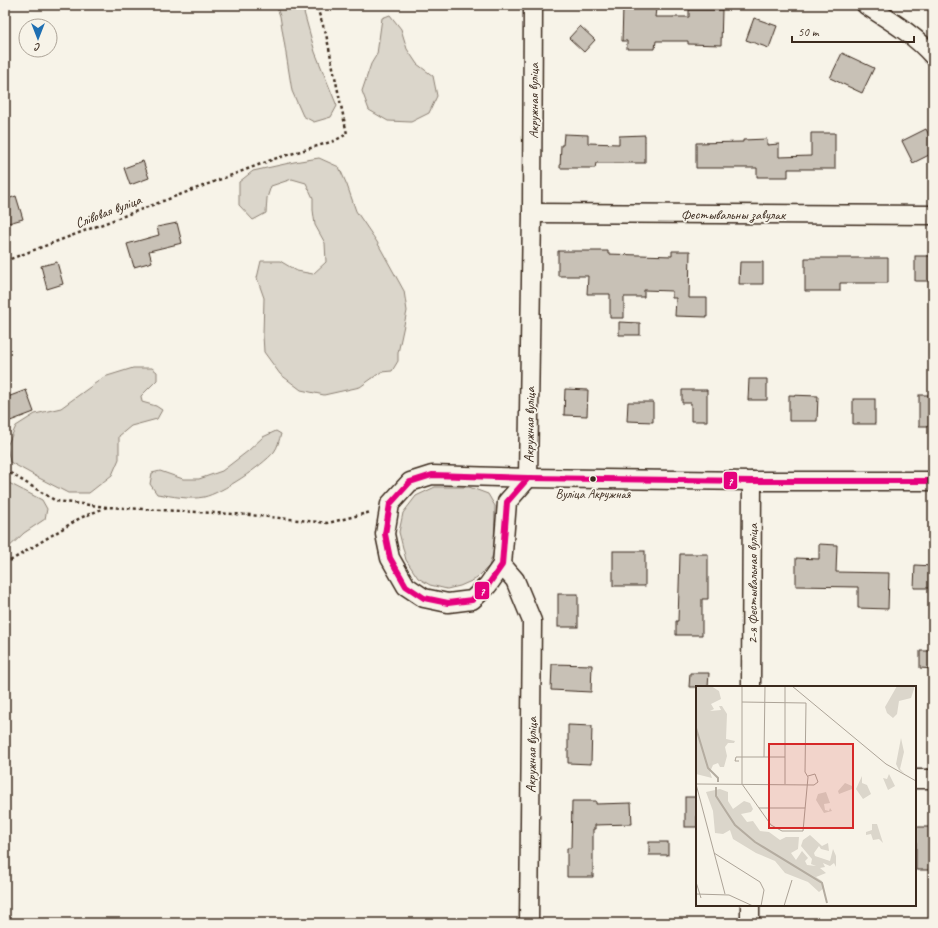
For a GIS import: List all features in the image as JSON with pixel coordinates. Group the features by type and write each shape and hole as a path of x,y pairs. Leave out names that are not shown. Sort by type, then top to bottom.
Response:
{"street":[{"name":"Акружная вуліца","path":"529,923 532,621 515,580 502,565 507,502 528,478 533,5"},
{"path":"866,5 906,32 927,49 933,56"},
{"name":"Фестывальны завулак","path":"532,213 933,215"},
{"path":"502,565 488,585 472,600 448,602 424,598 406,586 390,558 385,534 390,504 410,482 432,475 752,481 933,481"},
{"name":"2-я Фестывальная вуліца","path":"751,686 752,481"},
{"path":"916,779 933,779"},
{"path":"750,906 750,923"}],"path":[{"name":"Слівовая вуліца","path":"5,261 274,159 334,141 347,134 326,34 316,5"},
{"path":"5,470 56,501 107,507 250,515 328,523 363,515 390,504"},
{"path":"5,564 80,518 107,507"}],"shaded area":[{"path":"276,5 302,5 315,52 337,106 331,117 314,122 303,116 292,91 280,16"},
{"path":"390,15 401,29 407,49 417,64 433,76 437,96 429,113 411,122 388,121 369,110 362,91 371,64 377,54 382,18"},
{"path":"319,158 339,167 356,211 377,242 404,291 407,311 398,353 398,361 392,371 381,372 360,387 324,395 301,390 280,374 264,352 264,298 257,278 261,261 280,261 297,271 313,274 326,262 325,243 315,225 313,198 306,183 292,179 271,186 267,198 266,213 253,220 239,205 239,182 253,171"},
{"path":"133,368 152,368 157,372 157,380 141,396 142,402 156,406 162,410 157,419 131,426 119,436 119,459 112,475 89,493 68,493 10,462 7,446 16,426 35,414 61,408 104,377"},
{"path":"276,431 281,434 274,452 268,458 231,485 212,494 204,497 192,498 157,494 150,484 152,473 160,471 183,479 199,479 222,471 248,451 263,437"},
{"path":"5,481 42,500 47,509 45,519 24,533 5,551"},
{"path":"435,487 469,487 488,494 495,506 494,551 489,566 476,579 460,586 447,589 430,585 418,578 406,560 399,532 403,513 416,496"}],"building":[{"path":"623,8 656,9 655,17 689,17 689,10 722,10 721,45 688,44 688,41 656,41 655,49 627,49 627,41 622,41"},
{"path":"754,18 777,26 769,48 746,40"},
{"path":"580,26 595,40 584,52 569,38"},
{"path":"842,53 874,68 862,93 830,78"},
{"path":"926,129 933,143 933,153 913,163 902,141"},
{"path":"811,133 835,133 835,169 788,169 788,177 757,177 757,168 696,168 696,143 743,142 743,140 767,139 767,145 779,144 779,157 811,156"},
{"path":"564,134 588,135 588,143 619,144 619,136 645,135 645,163 596,163 595,168 560,168 561,145 563,145"},
{"path":"143,161 149,178 130,185 124,168"},
{"path":"16,196 23,219 5,224 5,200"},
{"path":"177,223 182,243 149,251 152,262 134,267 127,244 159,235 157,227"},
{"path":"558,251 608,251 608,254 672,256 672,251 690,251 689,298 707,298 707,317 675,316 676,298 672,298 672,291 644,290 644,297 624,297 624,318 610,318 610,294 587,294 588,276 558,276"},
{"path":"915,256 933,256 933,281 915,281"},
{"path":"805,258 888,258 888,283 840,283 840,291 805,291"},
{"path":"57,262 63,284 47,289 41,266"},
{"path":"740,262 763,262 763,284 739,284"},
{"path":"619,322 640,323 640,335 619,335"},
{"path":"749,379 767,379 767,400 748,400"},
{"path":"565,389 588,390 587,416 564,415"},
{"path":"26,390 34,412 5,423 5,398"},
{"path":"682,390 707,390 707,421 691,421 691,403 682,403"},
{"path":"789,395 818,396 817,421 789,421"},
{"path":"919,395 933,395 933,426 919,426"},
{"path":"853,399 875,399 875,424 853,424"},
{"path":"628,402 653,402 653,422 627,421"},
{"path":"819,544 837,545 836,572 889,573 888,609 858,608 858,587 796,586 796,558 819,559"},
{"path":"613,551 645,551 645,586 613,586"},
{"path":"680,554 708,554 708,599 702,599 702,635 676,635 676,621 678,621"},
{"path":"915,565 933,566 933,588 914,588"},
{"path":"558,594 578,594 578,627 558,627"},
{"path":"920,651 933,651 933,669 920,668"},
{"path":"552,664 592,665 591,692 551,690"},
{"path":"690,673 709,673 708,686 689,687"},
{"path":"568,725 592,726 591,764 568,763"},
{"path":"685,797 696,797 696,827 685,827"},
{"path":"572,801 596,801 596,804 631,803 632,824 595,825 595,829 593,829 593,877 567,877 567,848 571,848"},
{"path":"916,827 932,827 933,870 916,870"},
{"path":"649,842 668,842 668,855 649,855"}],"transit line":[{"name":"7","path":"432,475 528,478 507,502 502,565 488,585 472,600 448,603 424,598 406,586 390,558 385,534 390,504 410,482 432,475"},
{"name":"7","path":"528,478 752,481 933,481"}],"place":[{"name":"Вуліца Акружная","path":"593,479"}]}
